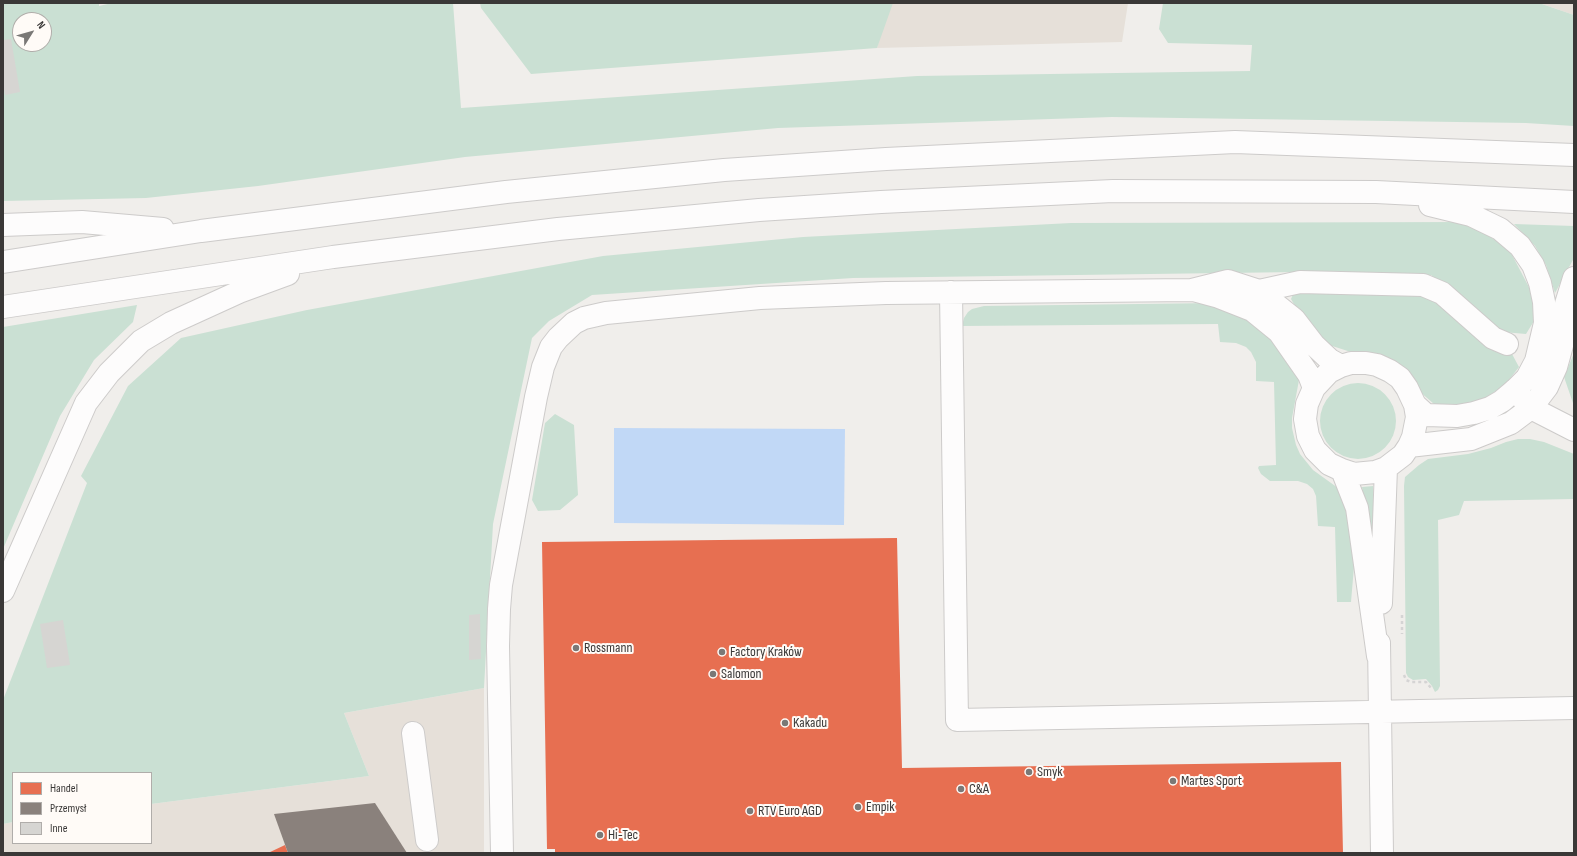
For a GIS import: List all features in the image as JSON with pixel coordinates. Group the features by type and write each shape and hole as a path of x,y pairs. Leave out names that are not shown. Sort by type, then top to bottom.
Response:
{"main road":[{"path":"3,262 201,231 506,192 724,170 886,159 1235,142 1574,155"},
{"path":"3,307 333,257 558,229 759,210 881,202 1113,192 1376,192 1574,202"},
{"path":"1376,192 1471,215 1500,229 1520,246 1533,265 1540,283 1544,302 1545,323 1536,361 1527,378 1502,401 1490,408 1457,416 1426,415 1415,405"},
{"path":"3,225 82,222 201,231"},
{"path":"3,591 86,403 109,373 141,341 171,322 239,292 333,257"},
{"path":"1409,446 1471,438 1511,422 1531,408 1547,387 1556,367 1564,338 1566,304 1574,278"},
{"path":"502,853 498,646 501,585 538,390 546,358 558,338 565,330 584,318 606,313 760,298 834,294 1192,290 1228,281 1259,291 1294,319 1314,345 1330,360 1340,366"},
{"path":"1259,291 1300,282 1423,285 1442,293 1493,338 1507,344"},
{"path":"1192,290 1219,297 1252,310 1279,332 1309,375 1314,388"},
{"path":"951,292 957,720 1574,708"},
{"path":"1351,363 1366,363 1377,365 1390,371 1400,378 1407,388 1415,405 1417,417 1413,437 1409,446 1403,455 1386,468 1375,472 1354,474 1342,470 1329,464 1315,450 1308,436 1305,419 1307,404 1314,388 1328,372 1340,366 1351,363"},
{"path":"1515,390 1531,408 1574,430"},
{"path":"1382,853 1378,656 1386,468"},
{"path":"1342,470 1357,508 1378,656"},
{"path":"413,733 427,840"}],"path":[{"path":"1402,611 1402,642"},
{"path":"1403,673 1406,680 1411,682 1426,682 1432,688"}],"shaded area":[{"path":"888,3 1128,3 1122,42 877,48"},
{"path":"1539,3 1574,3 1574,15"},
{"path":"484,688 484,853 3,853 3,824 12,822 12,844 152,844 152,804 369,776 344,713"}],"green space":[{"path":"3,3 99,3 99,6 112,3 453,3 461,108 917,76 1250,71 1252,45 1168,43 1159,29 1163,3 1539,3 1574,15 1574,126 1526,123 1112,117 778,128 465,157 258,186 146,198 3,201"},
{"path":"480,3 893,3 877,48 531,74 481,8"},
{"path":"1467,222 1509,249 1532,293 1534,321 1526,334 1503,332 1431,275 1299,272 853,278 592,295 549,321 532,338 493,524 484,688 344,713 369,776 152,804 152,772 12,772 12,822 3,824 3,700 87,483 81,476 128,386 181,338 307,310 603,256 803,237 1071,223"},
{"path":"1514,224 1574,226 1574,258 1555,293 1546,265 1535,246"},
{"path":"1295,290 1414,291 1449,310 1480,342 1512,354 1519,367 1505,385 1482,400 1468,405 1447,407 1434,404 1419,391 1354,353 1326,344 1298,311 1291,299"},
{"path":"1216,303 1227,307 1264,329 1299,380 1292,418 1292,428 1296,445 1300,454 1313,470 1338,488 1347,501 1355,555 1351,602 1337,602 1335,527 1318,526 1316,496 1313,489 1307,484 1298,481 1270,481 1261,474 1258,468 1259,466 1276,465 1274,382 1256,381 1256,362 1251,352 1246,347 1236,343 1220,342 1218,324 962,326 964,318 968,312 972,309 984,306"},
{"path":"137,305 133,322 94,360 60,416 3,549 3,327"},
{"path":"1574,353 1574,406 1564,377"},
{"path":"1351,383 1365,383 1379,389 1390,400 1396,414 1396,428 1393,436 1385,448 1379,453 1365,459 1351,459 1337,453 1326,442 1320,428 1320,414 1326,400 1337,389"},
{"path":"555,414 574,425 578,495 560,510 538,511 532,500 545,423"},
{"path":"1518,439 1530,439 1544,442 1574,454 1574,499 1464,501 1459,515 1438,520 1440,686 1435,692 1426,679 1413,680 1408,677 1406,673 1405,477 1428,459 1468,454"},
{"path":"1373,486 1374,537 1370,537 1362,487"}],"water":[{"path":"614,428 845,429 844,525 614,523"}],"building: Handel":[{"name":"Factory Kraków","path":"897,538 902,768 1341,762 1343,853 555,853 555,849 547,849 542,542"},
{"path":"285,845 288,853 268,853"}],"building: Przemysł":[{"path":"375,803 407,853 288,853 274,814"}],"building: Inne":[{"path":"11,39 20,92 5,95 3,85 3,40"},
{"path":"480,614 481,659 469,660 469,615"},
{"path":"63,620 70,665 47,668 40,624"}],"place":[{"name":"Rossmann","path":"576,648"},
{"name":"Factory Kraków","path":"722,652"},
{"name":"Salomon","path":"713,674"},
{"name":"Kakadu","path":"785,723"},
{"name":"Smyk","path":"1029,772"},
{"name":"Martes Sport","path":"1173,781"},
{"name":"C&A","path":"961,789"},
{"name":"Empik","path":"858,807"},
{"name":"RTV Euro AGD","path":"750,811"},
{"name":"Hi-Tec","path":"600,835"}]}
